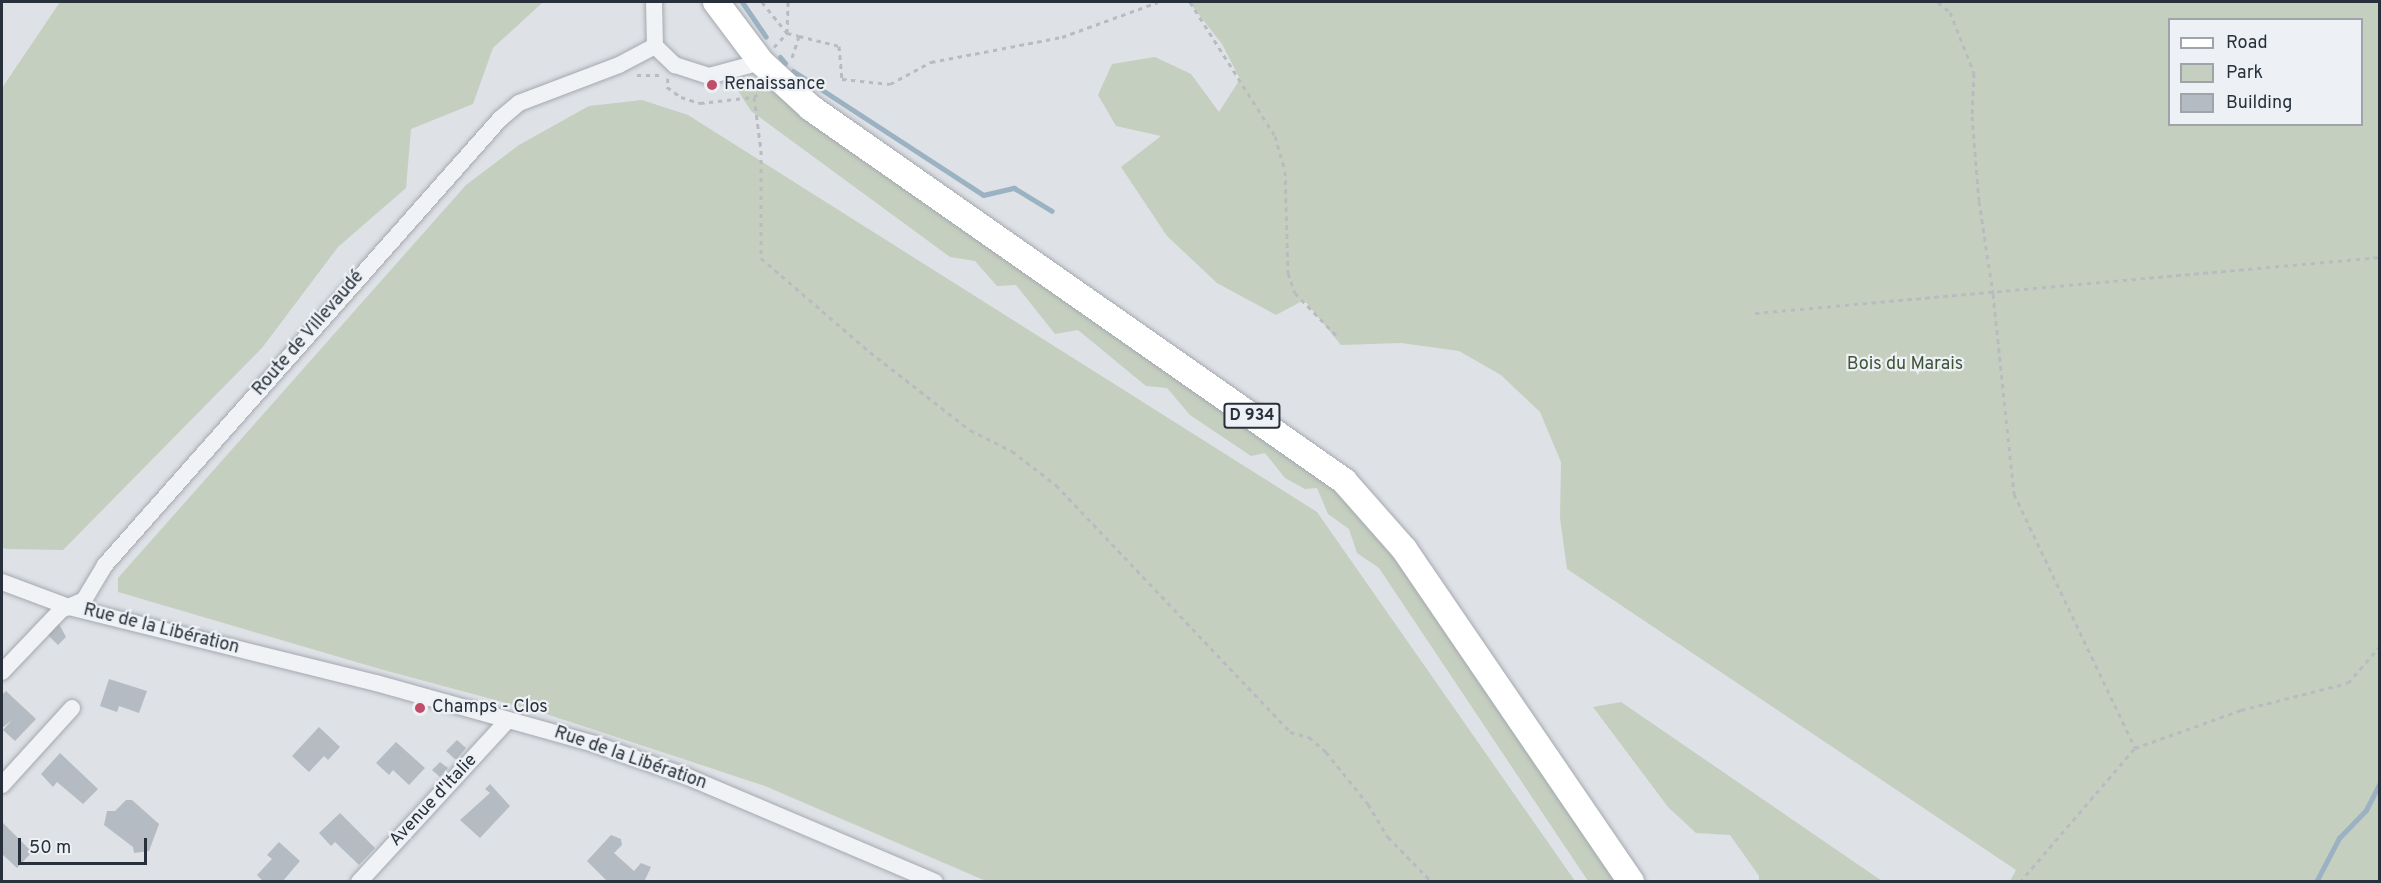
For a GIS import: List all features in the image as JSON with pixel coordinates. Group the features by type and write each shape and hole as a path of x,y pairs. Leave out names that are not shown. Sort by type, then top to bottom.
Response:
{"main road":[{"name":"D 934","path":"707,2 740,44 811,108 1344,481 1404,549 1631,882"},
{"name":"D 934","path":"716,2 761,62"}],"street":[{"path":"654,2 655,46 675,65 709,76 761,62"},
{"name":"Route de Villevaudé","path":"2,672 61,610 84,600 105,565 500,120 519,104 619,65 655,46"},
{"name":"Rue de la Libération","path":"2,582 69,607 508,720 688,777 935,882"},
{"path":"2,785 72,708"},
{"name":"Avenue d'Italie","path":"359,882 508,720"}],"path":[{"path":"762,2 787,33 788,2"},
{"path":"799,36 839,46 842,79 890,84 931,62 1062,37 1158,2"},
{"path":"1190,2 1275,136 1285,171 1288,273 1295,293 1336,335"},
{"path":"1938,2 1950,12 1974,73 1972,116 1978,191 1993,294 2014,494 2135,748"},
{"path":"675,65 667,87 681,97 700,103 754,97 761,150 761,258 870,352 970,430 1012,451 1056,485 1290,732 1309,737 1326,752 1368,804 1388,837 1432,882"},
{"path":"1755,313 1993,294 2379,257"},
{"path":"2020,882 2135,748 2241,710 2348,683 2379,646"}],"green space":[{"path":"60,2 543,2 493,48 473,104 411,129 406,188 338,247 262,348 63,550 7,549 2,548 2,88"},
{"name":"Bois du Marais","path":"1189,2 2379,2 2379,881 2010,881 2016,870 1567,569 1560,518 1561,462 1540,412 1501,375 1459,351 1401,343 1341,345 1304,300 1276,315 1217,283 1167,236 1121,167 1161,136 1116,126 1098,95 1112,64 1155,57 1191,74 1219,112 1240,79 1222,44"},
{"path":"746,78 765,81 1309,466 1345,499 1394,550 1619,881 1588,881 1379,568 1357,553 1349,529 1328,514 1317,488 1305,489 1285,478 1265,453 1251,456 1190,415 1167,388 1146,386 1078,330 1055,334 1016,285 997,286 975,261 950,257 751,111 737,89"},
{"path":"642,100 688,115 1317,512 1575,881 986,881 765,786 540,712 380,669 118,592 118,578 466,185 519,145 589,106"},
{"path":"1621,702 1882,881 1759,881 1759,876 1730,835 1696,833 1668,807 1593,707"}],"building":[{"path":"59,624 66,637 58,645 46,633"},
{"path":"109,679 147,691 139,713 119,706 117,712 100,706"},
{"path":"6,691 36,719 15,741 3,730 12,720 2,728 2,695"},
{"path":"319,727 340,747 328,760 324,756 309,772 292,756"},
{"path":"457,740 466,748 456,760 446,751"},
{"path":"396,742 425,768 409,785 393,770 389,775 376,763"},
{"path":"60,753 98,789 83,804 57,782 53,787 41,774"},
{"path":"440,762 448,768 440,777 432,770"},
{"path":"490,784 510,806 480,838 460,820 490,793 485,789"},
{"path":"126,800 132,800 159,824 149,851 134,853 133,847 104,825 107,811 115,811"},
{"path":"340,813 375,848 359,865 335,842 331,846 319,833"},
{"path":"2,822 32,852 17,868 2,854"},
{"path":"611,835 621,839 622,845 614,853 634,871 641,863 651,867 644,882 608,882 587,861"},
{"path":"279,842 300,861 282,882 264,882 257,875 272,859 267,855"}],"waterway":[{"path":"742,2 766,37"},
{"path":"780,57 785,63"},
{"path":"793,71 983,195 1014,188 1052,211"},
{"path":"2316,882 2339,838 2366,810 2380,782"}],"place":[{"name":"Renaissance","path":"712,85"},
{"name":"Champs - Clos","path":"420,708"}]}
